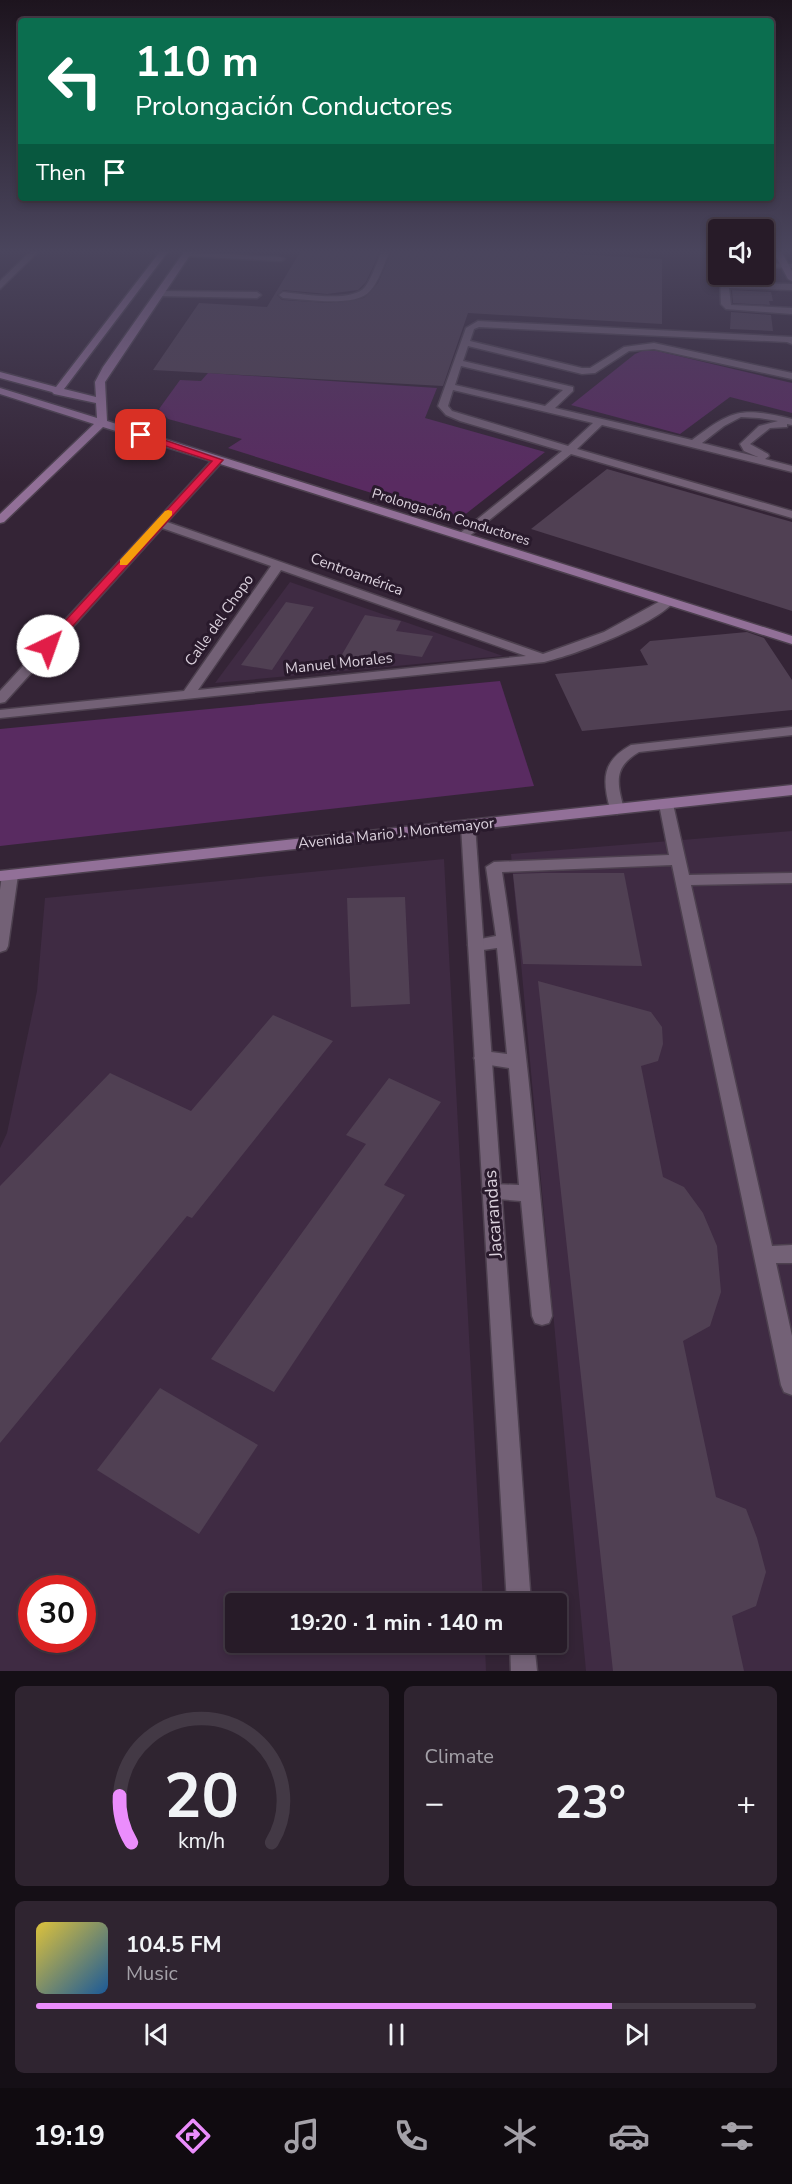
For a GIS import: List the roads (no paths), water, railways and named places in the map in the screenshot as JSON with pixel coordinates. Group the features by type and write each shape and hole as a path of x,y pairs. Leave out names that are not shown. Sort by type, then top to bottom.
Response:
{"main road":[{"path":"57,392 107,327"},
{"path":"0,520 102,422 100,382 136,327"},
{"path":"0,375 57,392 100,401"},
{"name":"Prolongación Conductores","path":"0,391 792,640"},
{"name":"Avenida Mario J. Montemayor","path":"5,875 792,790"}],"street":[{"path":"473,327 470,328 460,363 443,406 449,413 792,515"},
{"path":"547,327 790,339 792,341"},
{"path":"659,332 662,346"},
{"path":"465,343 582,371 592,371 627,349 662,346 792,376"},
{"path":"460,363 570,389 547,410"},
{"path":"782,374 792,363"},
{"path":"451,387 792,469"},
{"path":"694,444 726,419 740,413 763,415 792,422"},
{"path":"463,536 600,422"},
{"path":"792,427 768,425 746,444 758,454 792,463"},
{"path":"0,699 218,460"},
{"name":"Centroamérica","path":"159,523 544,658"},
{"name":"Calle del Chopo","path":"187,696 279,564"},
{"name":"Manuel Morales","path":"0,714 544,658 611,635 638,622 668,602"},
{"path":"617,809 612,791 613,770 616,761 630,751 663,745 792,731"},
{"path":"666,804 792,1385"},
{"name":"Jacarandas","path":"468,825 518,1593"},
{"path":"542,1316 518,1062 505,941 494,867 679,860"},
{"path":"0,946 5,875"},
{"path":"683,880 792,878"},
{"path":"476,945 505,941"},
{"path":"483,1058 518,1062"},
{"path":"492,1192 531,1193"},
{"path":"765,1255 792,1254"},
{"path":"523,1653 524,1671"}]}
